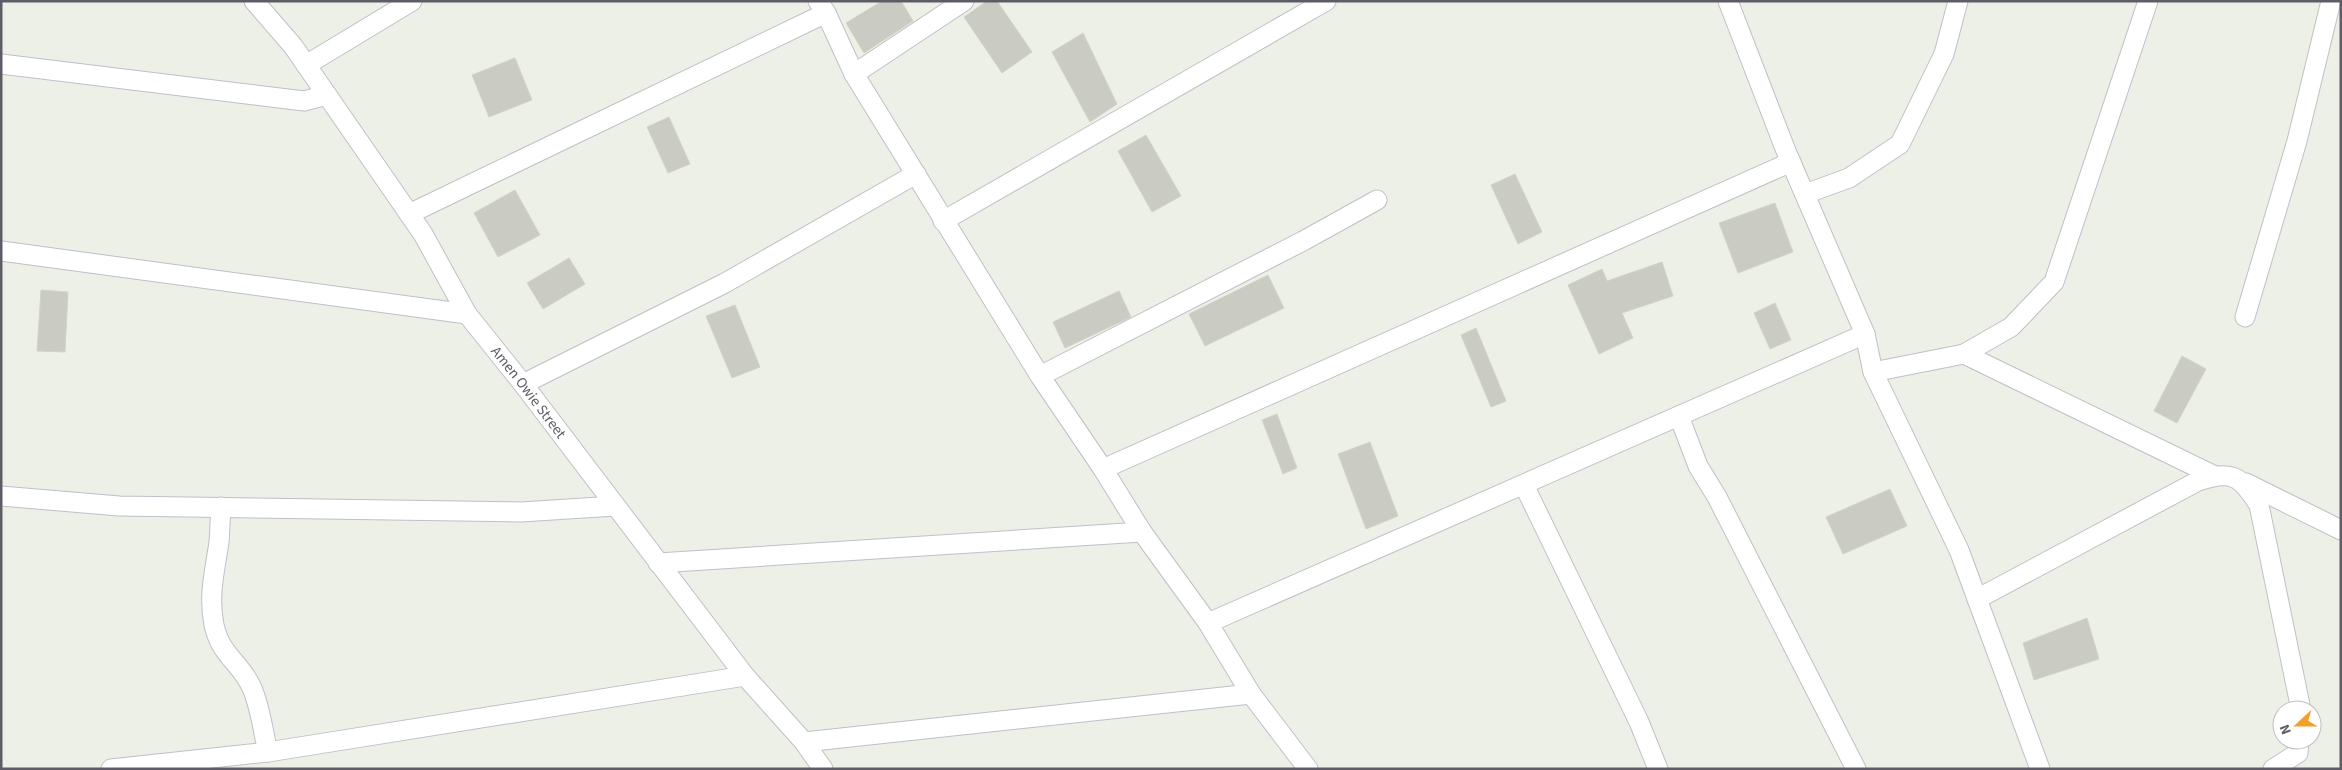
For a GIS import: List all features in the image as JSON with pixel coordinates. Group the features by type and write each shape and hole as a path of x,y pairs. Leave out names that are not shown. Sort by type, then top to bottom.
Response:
{"street":[{"name":"Amen Owie Street","path":"254,1 293,46 410,214 467,314 523,384 745,676 804,742 823,769"},
{"path":"306,66 412,1"},
{"path":"854,74 964,1"},
{"path":"943,221 1326,1"},
{"path":"1728,1 1791,162 1865,334 1873,372 1958,550 2040,769"},
{"path":"1805,194 1849,178 1900,144 1944,54 1958,1"},
{"path":"1873,372 1964,354 2011,327 2054,282 2124,80 2148,1"},
{"path":"2245,317 2297,141 2331,1"},
{"path":"410,214 822,7 854,74 1040,376 1103,469 1142,532 1208,623 1251,694 1308,769"},
{"path":"1,64 304,101 327,95"},
{"path":"1103,469 1791,162"},
{"path":"523,384 725,283 916,174"},
{"path":"1040,376 1303,241 1376,200"},
{"path":"1,251 467,314"},
{"path":"1208,623 1524,486 1865,334"},
{"path":"1964,354 2214,476"},
{"path":"1679,416 1698,466 1717,497 1856,769"},
{"path":"1977,599 2198,481 2214,476 2226,475 2245,482 2341,530"},
{"path":"2245,482 2259,505 2299,700"},
{"path":"1524,486 1639,722 1658,769"},
{"path":"1,496 119,506 521,512 614,506"},
{"path":"220,507 219,542 214,561 211,600 215,626 224,651 245,675 252,687 268,752"},
{"path":"658,563 1142,532"},
{"path":"111,769 268,752 745,676"},
{"path":"804,742 1251,694"},
{"path":"2273,769 2298,753 2298,750"}],"building":[{"path":"882,1 901,1 913,21 864,53 846,23"},
{"path":"987,1 997,1 1032,52 1002,73 964,17"},
{"path":"1083,33 1117,104 1090,122 1052,52"},
{"path":"515,58 532,100 489,117 472,75"},
{"path":"669,117 690,164 668,173 647,127"},
{"path":"1146,135 1181,196 1152,212 1118,151"},
{"path":"1515,174 1542,232 1518,244 1491,185"},
{"path":"515,190 540,235 498,257 474,213"},
{"path":"1775,203 1793,252 1738,273 1719,223"},
{"path":"569,258 585,284 543,309 527,283"},
{"path":"1662,262 1673,296 1622,313 1633,338 1599,354 1568,285 1602,269 1607,281"},
{"path":"1268,275 1284,308 1205,346 1189,314"},
{"path":"41,290 68,292 65,352 37,351"},
{"path":"1119,291 1131,317 1065,348 1053,322"},
{"path":"1775,303 1791,340 1770,349 1754,313"},
{"path":"735,305 760,367 732,378 706,316"},
{"path":"1476,328 1506,401 1491,407 1461,335"},
{"path":"2182,356 2206,369 2177,423 2154,411"},
{"path":"1277,414 1297,468 1283,474 1262,420"},
{"path":"1370,442 1398,516 1366,529 1338,454"},
{"path":"1890,489 1907,526 1843,554 1826,517"},
{"path":"2087,618 2099,659 2034,680 2023,643"}]}
